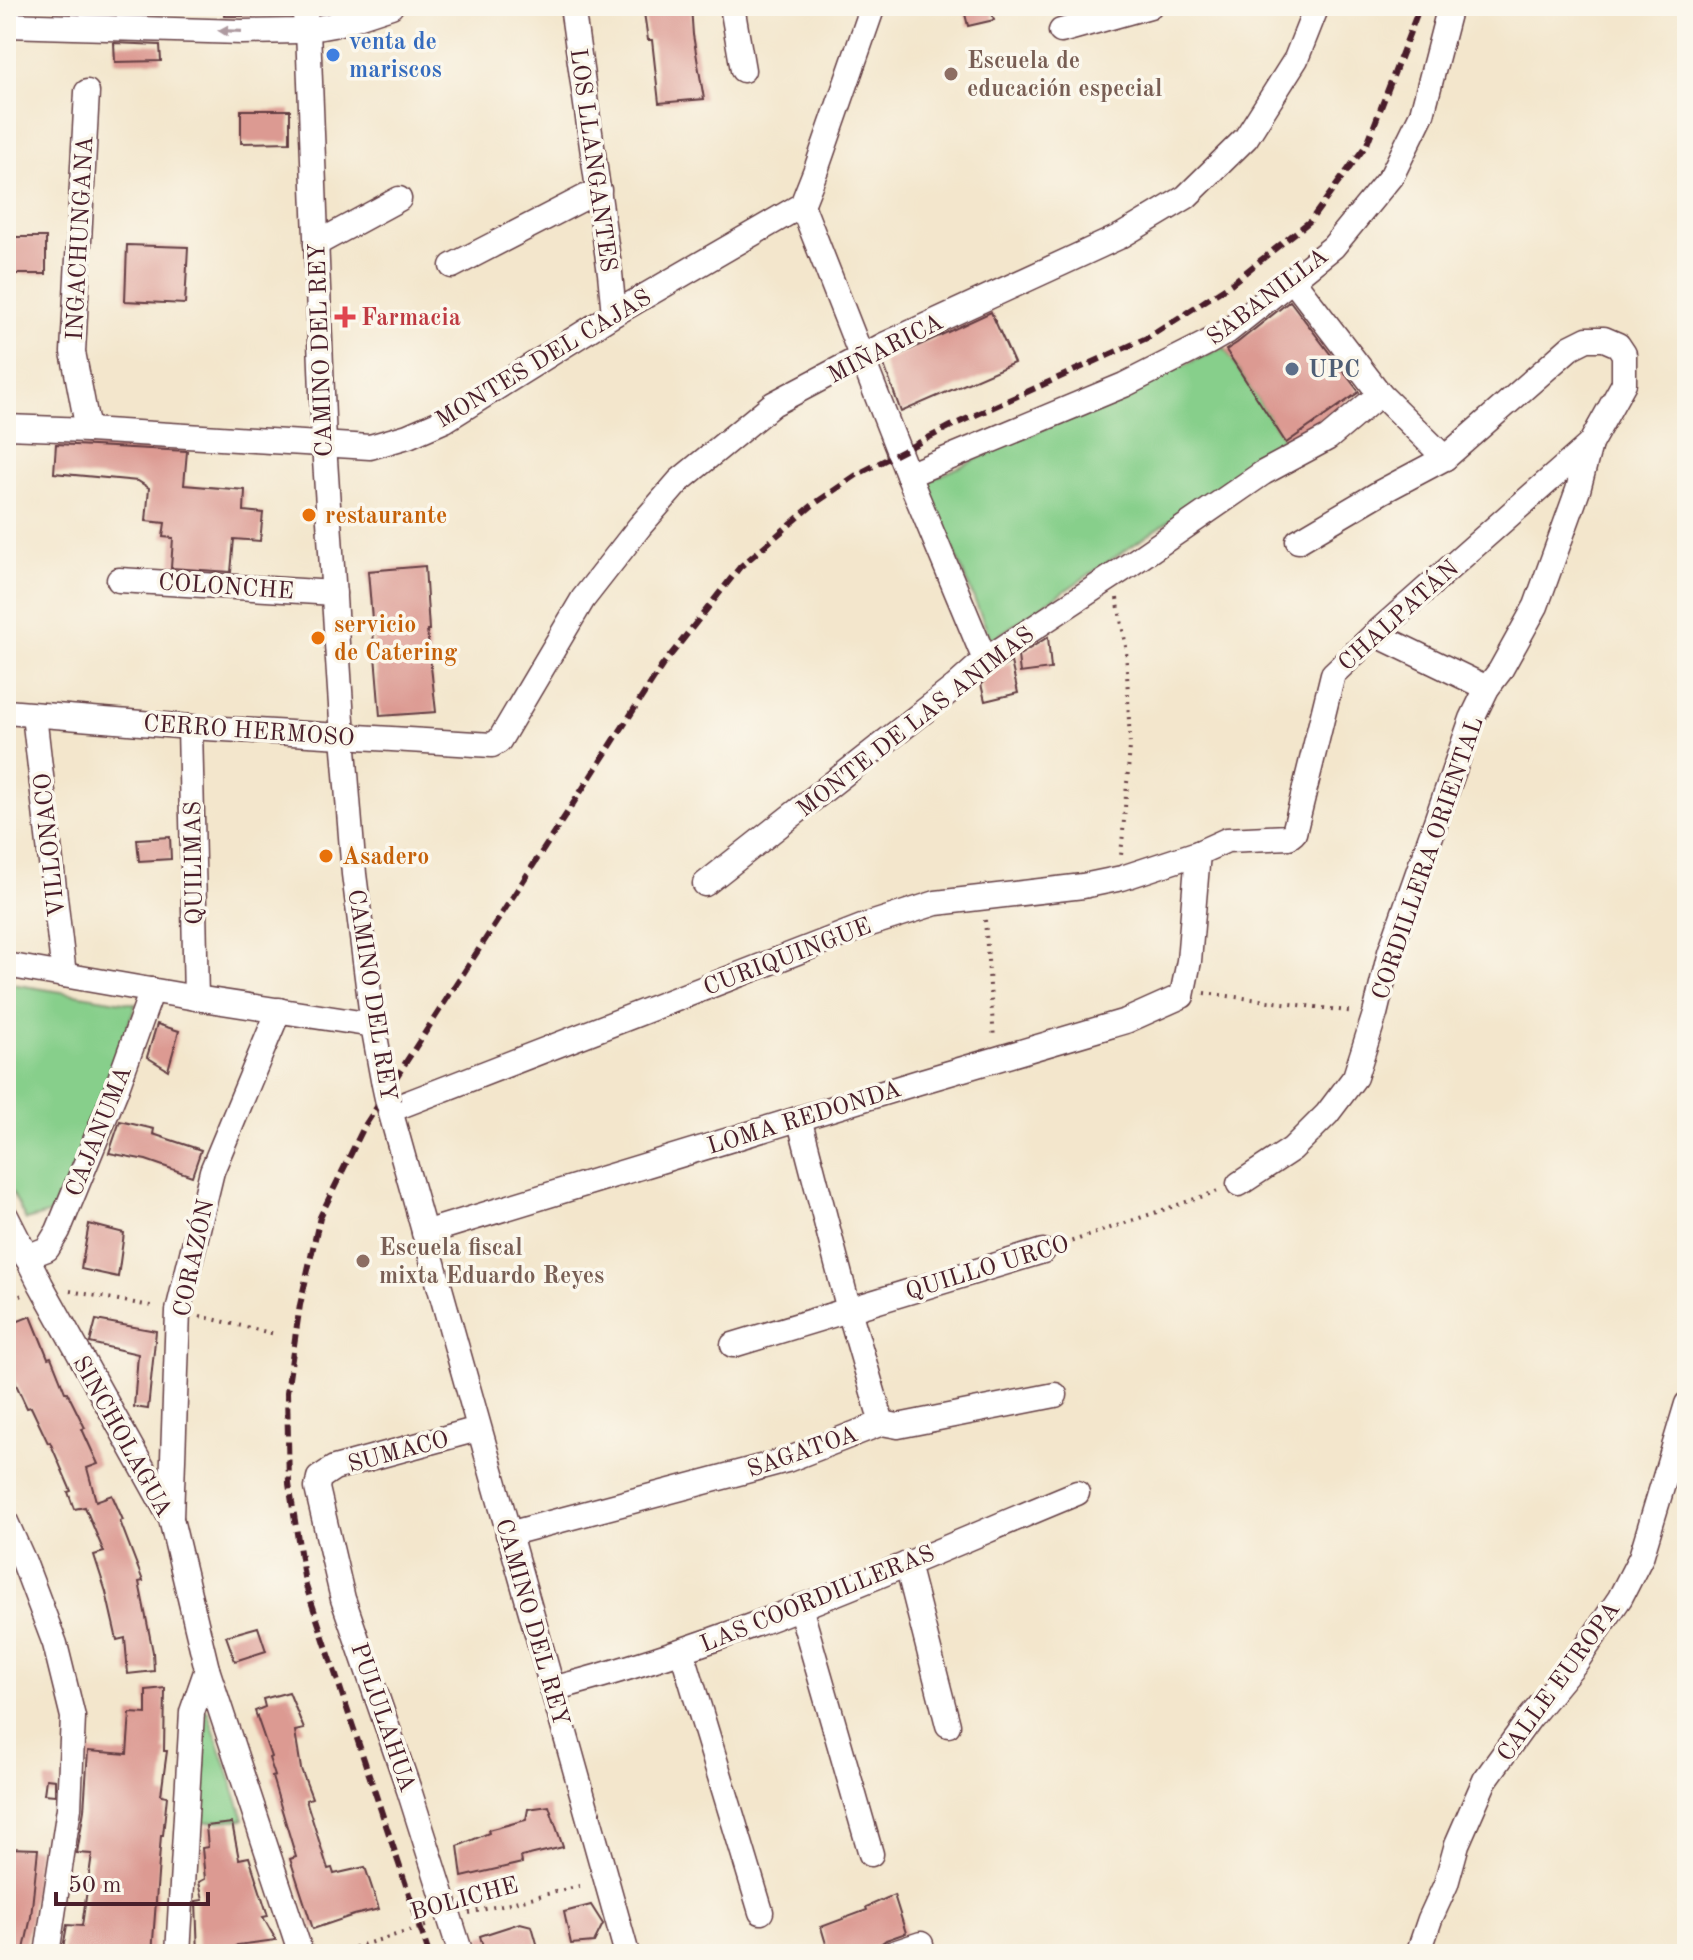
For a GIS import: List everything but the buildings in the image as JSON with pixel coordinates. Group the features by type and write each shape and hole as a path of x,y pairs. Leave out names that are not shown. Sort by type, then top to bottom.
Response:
{"street":[{"name":"CAMINO DEL REY","path":"303,6 308,30 324,444 343,736 354,874 373,1025 387,1097 424,1233 627,1954"},
{"path":"6,25 123,17 242,32 308,30 391,6"},
{"name":"LOS LLANGANTES","path":"572,6 614,314"},
{"path":"732,6 743,70"},
{"path":"873,6 802,205 908,475 985,660"},
{"path":"1061,31 1150,6"},
{"name":"MIÑARICA","path":"492,745 499,741 583,599 679,481 773,404 884,345 1121,236 1186,197 1246,138 1296,59 1317,6"},
{"name":"SABANILLA","path":"908,475 1124,385 1207,343 1228,331 1333,247 1392,175 1422,114 1450,6"},
{"name":"INGACHUNGANA","path":"87,92 73,352 88,430"},
{"path":"452,266 599,190"},
{"path":"316,244 399,199"},
{"name":"MONTES DEL CAJAS","path":"6,427 370,447 408,436 445,420 614,314 802,205"},
{"path":"1292,279 1380,394 1445,458 1298,541"},
{"name":"CORDILLERA ORIENTAL","path":"1239,1184 1292,1149 1327,1114 1355,1077 1390,952 1472,719 1536,606 1578,490 1590,444 1624,383 1624,354 1618,345 1604,339 1587,339 1571,347 1445,458"},
{"name":"MONTE DE LAS ANIMAS","path":"705,884 985,660 1263,473 1328,438 1380,394"},
{"name":"CHALPATÁN","path":"1198,853 1227,840 1285,838 1294,833 1333,674 1590,444"},
{"name":"COLONCHE","path":"119,580 334,593"},
{"path":"1375,634 1487,688"},
{"name":"CERRO HERMOSO","path":"6,712 190,727 492,745"},
{"name":"VILLONACO","path":"34,715 64,975"},
{"name":"QUILIMAS","path":"190,727 196,998"},
{"path":"1182,996 1189,961 1198,853"},
{"name":"CURIQUINGUE","path":"387,1097 936,903 1083,886 1122,878 1198,853"},
{"path":"6,965 373,1025"},
{"name":"CAJANUMA","path":"26,1257 47,1249 58,1231 116,1090 152,990"},
{"name":"LOMA REDONDA","path":"424,1233 1126,1021 1182,996"},
{"name":"CORAZÓN","path":"171,1519 178,1311 212,1171 279,1010"},
{"name":"SAGATOA","path":"508,1534 787,1460 882,1423 799,1118"},
{"name":"SINCHOLAGUA","path":"6,1216 171,1519 207,1669"},
{"name":"QUILLO URCO","path":"733,1345 1043,1251"},
{"path":"882,1423 898,1426 1055,1395"},
{"name":"CALLE EUROPA","path":"1418,1954 1446,1884 1457,1844 1485,1780 1529,1719 1577,1661 1620,1598 1641,1557 1687,1404"},
{"name":"SUMACO","path":"319,1478 334,1468 478,1429"},
{"name":"PULULAHUA","path":"319,1478 317,1488 343,1599 461,1954"},
{"name":"LAS COORDILLERAS","path":"552,1689 682,1651 800,1607 1077,1493"},
{"path":"6,1522 55,1644 73,1717 69,1808 47,1954"},
{"path":"6,1544 24,1562"},
{"path":"907,1564 948,1725"},
{"path":"800,1607 871,1854"},
{"path":"682,1651 761,1912"},
{"path":"178,1954 192,1712 207,1669"},
{"path":"207,1669 301,1954"},
{"path":"891,1954 921,1944"}],"path":[{"path":"1114,576 1126,647 1129,721 1127,797 1121,846 1122,878"},
{"path":"986,931 996,1059"},
{"path":"1182,996 1199,992 1375,1014"},
{"name":"QUILLO URCO","path":"1043,1251 1239,1184"},
{"name":"BOLICHE","path":"332,1954 450,1918 606,1880"}],"green space":[{"path":"1224,347 1286,443 991,640 926,482"},
{"path":"6,983 136,1004 59,1211 26,1220 6,1180"},
{"path":"198,1710 207,1710 244,1819 194,1823"}],"railway":[{"path":"429,1954 305,1583 289,1484 287,1392 300,1305 320,1217 364,1127 662,666 740,567 814,504 858,474 951,426 1149,337 1231,284 1310,221 1367,144 1420,6"}],"place":[{"name":"venta de mariscos","path":"333,55"},
{"name":"Escuela de educación especial","path":"951,74"},
{"name":"Farmacia","path":"345,317"},
{"name":"UPC","path":"1292,369"},
{"name":"restaurante","path":"309,515"},
{"name":"servicio de Catering","path":"318,638"},
{"name":"Asadero","path":"326,856"},
{"name":"Escuela fiscal mixta Eduardo Reyes","path":"363,1261"}]}
